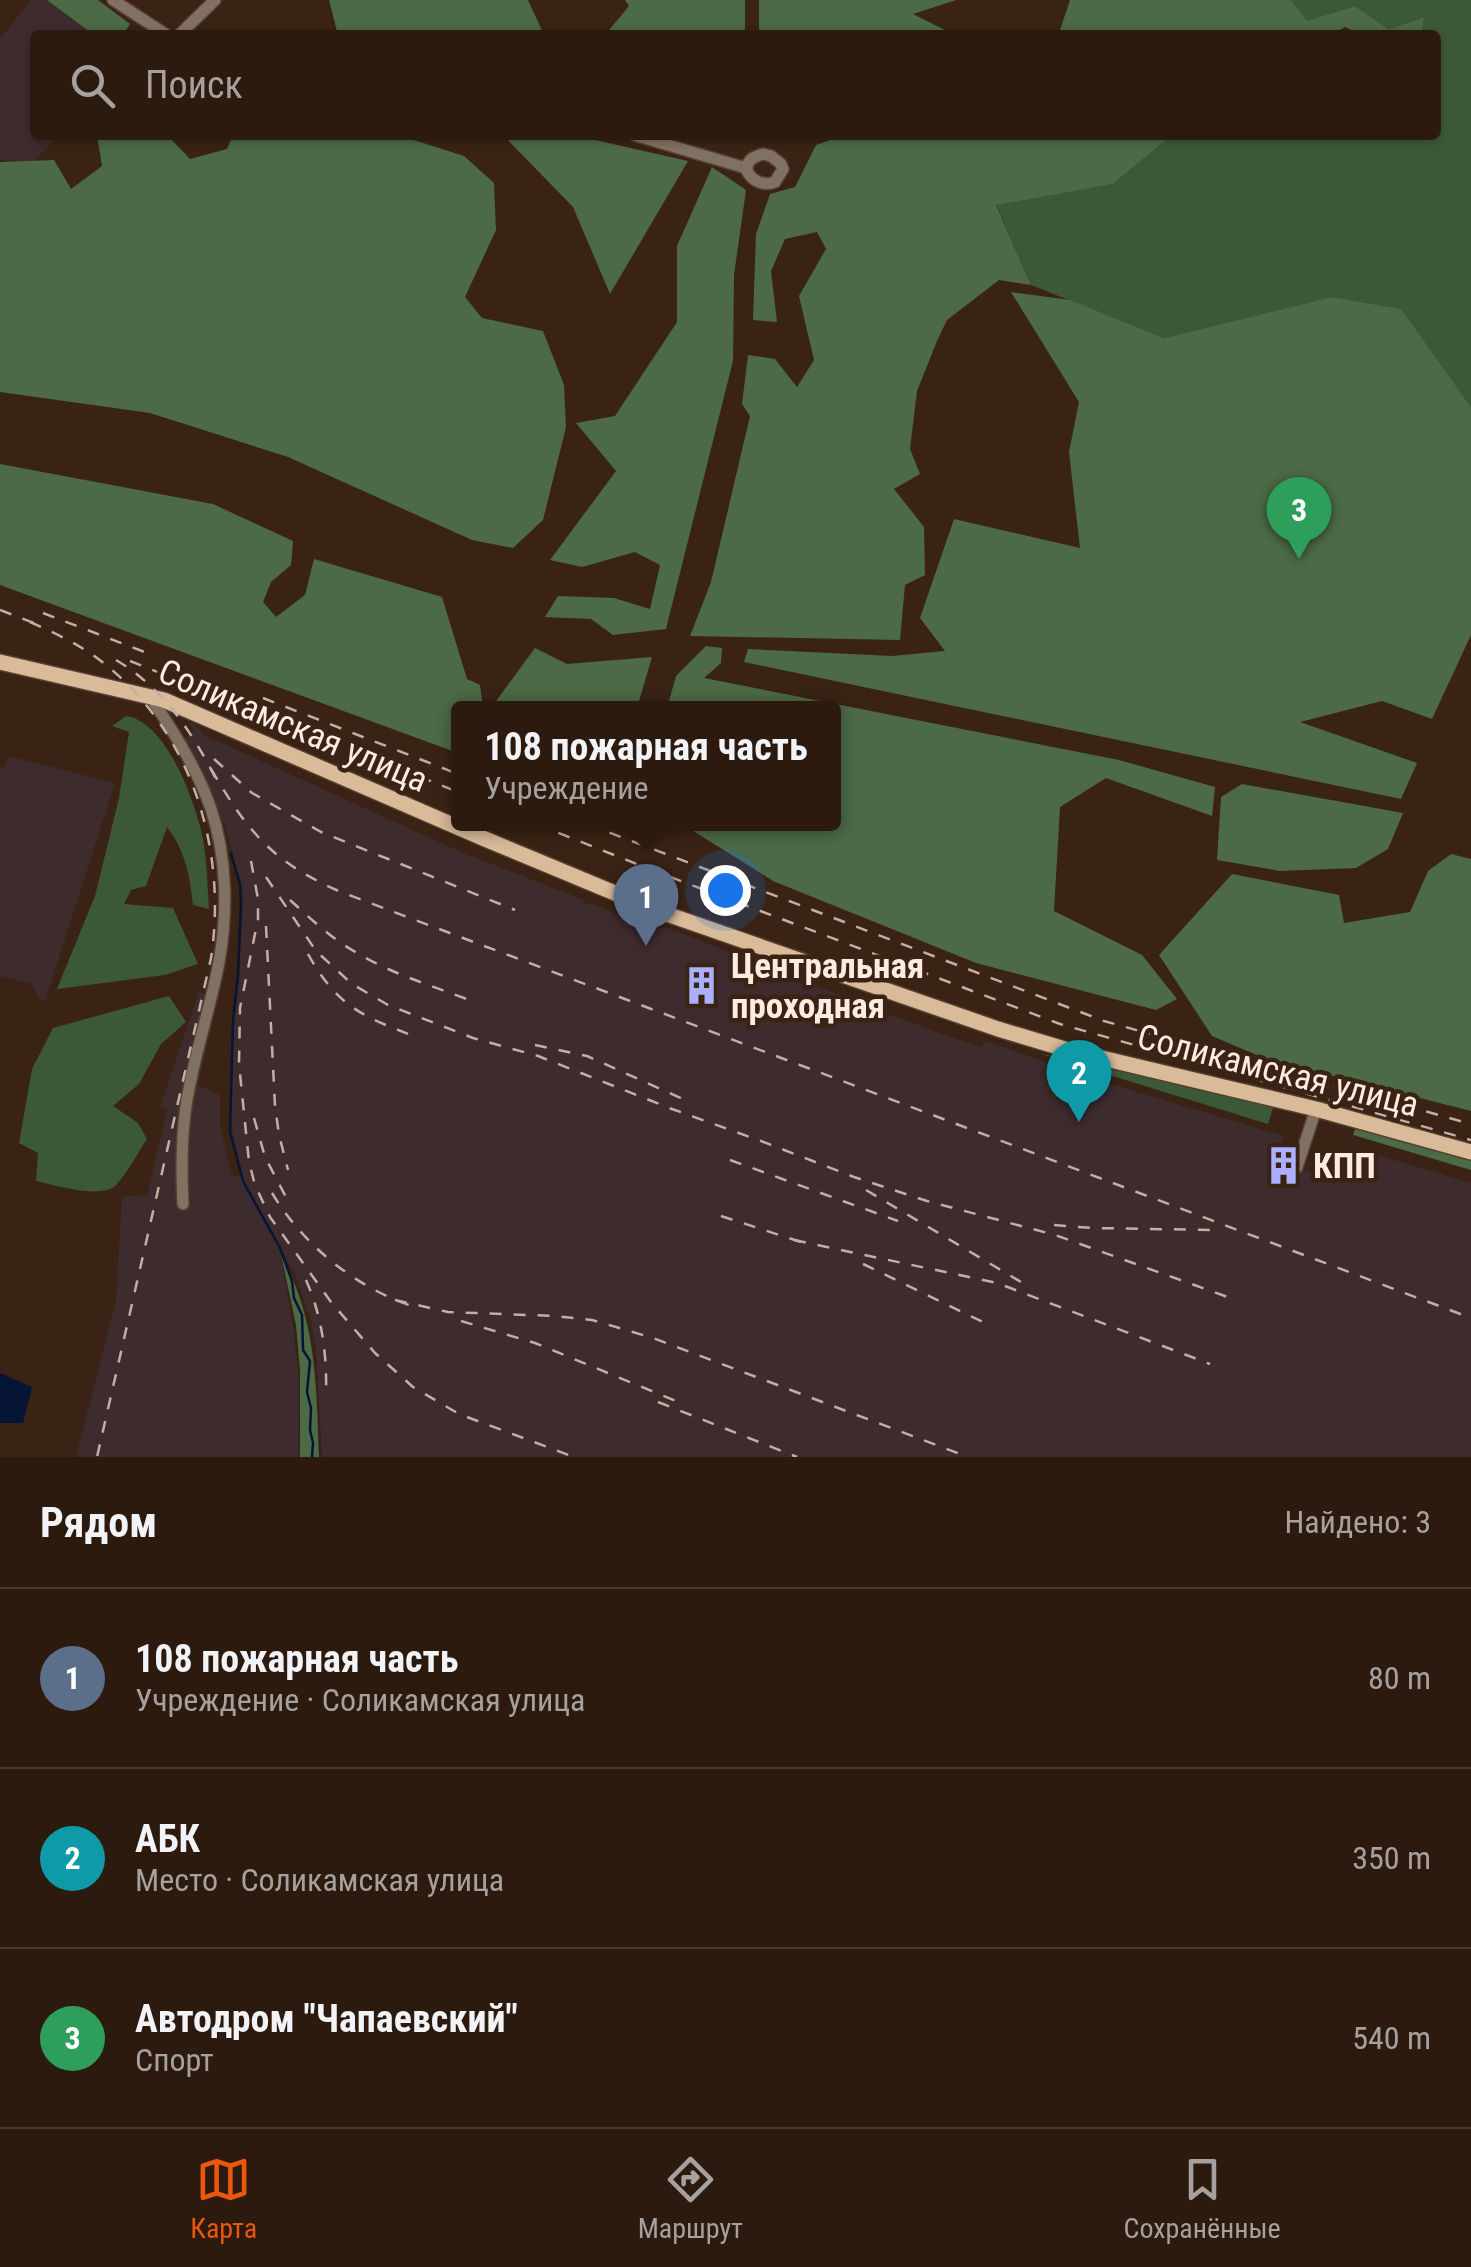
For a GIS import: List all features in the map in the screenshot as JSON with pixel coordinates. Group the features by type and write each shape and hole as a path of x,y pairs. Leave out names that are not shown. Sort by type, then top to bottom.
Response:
{"main road":[{"name":"Соликамская улица","path":"0,662 148,695 180,706 451,824"},
{"name":"Соликамская улица","path":"467,831 658,911 998,1029 1471,1152"}],"street":[{"path":"113,0 159,30"},
{"path":"184,30 215,0"},
{"path":"651,140 746,168"},
{"path":"148,695 178,738 203,788 215,822 223,876 220,960 183,1127 182,1204"},
{"path":"1297,1167 1316,1109"}],"shaded area":[{"path":"31,0 47,0 87,30 30,30 30,140 54,140 32,163 0,160 0,39"},
{"path":"193,722 204,735 461,852 584,900 583,903 656,929 665,927 982,1048 985,1041 1104,1082 1284,1136 1277,1159 1315,1174 1324,1150 1346,1159 1351,1147 1471,1183 1471,1457 322,1457 311,1321 296,1277 279,1245 299,1381 298,1457 76,1457 116,1300 122,1197 147,1195 167,1110 160,1107 199,992 218,998 198,1085 220,1095 220,1125 232,1176 243,1176 231,1114 243,892 226,828 183,740 194,732 190,724"},
{"path":"9,756 115,783 45,1001 40,1000 32,984 0,976 0,769"}],"green space":[{"path":"47,0 98,0 130,24 126,30 87,30"},
{"path":"329,0 528,0 542,30 337,30"},
{"path":"625,0 745,0 745,30 609,30 629,6"},
{"path":"759,0 956,0 913,14 945,30 759,30"},
{"path":"1070,0 1291,0 1307,21 1355,6 1389,29 1424,17 1423,30 1060,30"},
{"path":"1291,0 1471,0 1471,407 1400,309 1342,299 1313,302 1164,338 1031,285 996,204 1113,184 1166,140 1441,140 1441,30 1423,30 1424,17 1389,29 1355,6 1307,22"},
{"path":"98,140 172,140 190,159 227,149 231,140 414,140 464,156 494,183 496,230 465,297 482,318 543,331 564,385 566,427 543,520 513,548 472,540 288,457 150,413 0,392 0,162 54,160 71,189 102,166"},
{"path":"508,140 595,140 688,161 610,294 573,207"},
{"path":"830,140 1166,140 1113,184 996,205 1031,285 999,280 947,320 917,391 910,449 920,474 894,489 924,527 925,575 905,585 900,640 690,636 711,582 750,416 742,404 748,355 775,359 797,387 814,360 799,296 826,249 817,232 785,239 771,271 777,322 753,320 756,234 770,194 795,187 816,145"},
{"path":"712,167 746,190 734,275 733,361 666,629 613,635 591,619 545,617 558,596 614,598 650,609 660,565 635,552 582,567 550,560 616,471 576,423 615,416 677,322 677,246"},
{"path":"1011,292 1070,300 1164,338 1332,297 1401,309 1471,407 1471,635 1432,719 1382,701 1300,722 1417,763 1401,799 744,662 748,649 892,656 945,651 920,618 954,519 1080,548 1069,452 1079,402"},
{"path":"0,464 213,504 293,541 291,565 271,582 263,602 276,617 305,595 314,559 442,597 467,679 480,685 482,701 451,701 451,750 0,585"},
{"path":"706,646 722,648 721,663 704,678 820,701 669,701 676,676"},
{"path":"535,648 567,664 652,657 639,701 496,701"},
{"path":"841,705 1119,760 1215,787 1212,816 1106,778 1060,807 1054,911 1142,955 1177,999 1156,1010 976,963 773,881 693,831 841,831"},
{"path":"126,716 153,731 184,781 203,840 209,909 193,905 186,864 167,827 146,886 131,890 124,904 173,908 198,964 165,975 57,989 95,896 119,798 129,732 112,726"},
{"path":"1242,784 1403,813 1388,849 1356,868 1280,871 1217,860 1221,797"},
{"path":"1451,854 1471,859 1471,1111 1266,1059 1212,1036 1159,955 1232,874 1339,895 1344,923 1410,912 1428,871"},
{"path":"169,996 186,1022 161,1044 139,1084 113,1106 138,1123 147,1139 124,1176 115,1186 99,1191 36,1181 38,1153 19,1143 32,1069 53,1028"},
{"path":"1038,1053 1292,1109 1291,1112 1273,1108 1268,1124"},
{"path":"1356,1126 1471,1160 1471,1170 1353,1135"},
{"path":"281,1254 308,1329 319,1457 300,1457 296,1325"}],"water":[{"path":"0,1373 32,1387 23,1423 0,1423"}],"waterway":[{"path":"231,854 241,904 230,1132 243,1181 280,1248 302,1315 303,1350 310,1361 307,1392 312,1457"}],"railway":[{"path":"0,610 42,626"},
{"path":"43,613 155,656"},
{"path":"30,622 97,658 129,686 156,718 195,792 207,832 213,874 211,958 97,1457"},
{"path":"116,660 148,684 175,713 217,781"},
{"path":"130,661 451,789"},
{"path":"263,698 451,771"},
{"path":"214,759 252,793 321,832 515,910"},
{"path":"211,769 237,811 264,843 297,869 341,892 1471,1318"},
{"path":"554,831 1060,1024 1471,1140"},
{"path":"605,831 1104,1021 1471,1124"},
{"path":"251,861 258,919 240,1008 239,1064 249,1162 270,1217 331,1302 375,1353 413,1387 459,1414 574,1457"},
{"path":"266,877 316,951 352,984 388,1005 473,1038 538,1056 854,1177 1055,1235 1236,1300"},
{"path":"290,900 330,935 370,960 472,1001"},
{"path":"266,926 275,1106 288,1170"},
{"path":"308,954 342,999 383,1024 419,1038"},
{"path":"535,1045 587,1056 685,1100"},
{"path":"254,1118 265,1157 288,1201"},
{"path":"730,1160 898,1221"},
{"path":"866,1190 1021,1282"},
{"path":"272,1193 298,1229 331,1261 368,1286 409,1305"},
{"path":"721,1216 807,1244"},
{"path":"1054,1225 1214,1230"},
{"path":"794,1240 997,1283 1210,1364"},
{"path":"863,1264 987,1324"},
{"path":"306,1280 323,1338 326,1397"},
{"path":"395,1300 448,1312 592,1320 653,1338 968,1457"},
{"path":"461,1321 535,1343 676,1401"},
{"path":"658,1402 797,1457"}],"place":[{"name":"Автодром \"Чапаевский\"","path":"1299,559"},
{"name":"108 пожарная часть","path":"646,946"},
{"name":"Центральная проходная","path":"701,986"},
{"name":"АБК","path":"1079,1122"},
{"name":"КПП","path":"1283,1166"}]}
